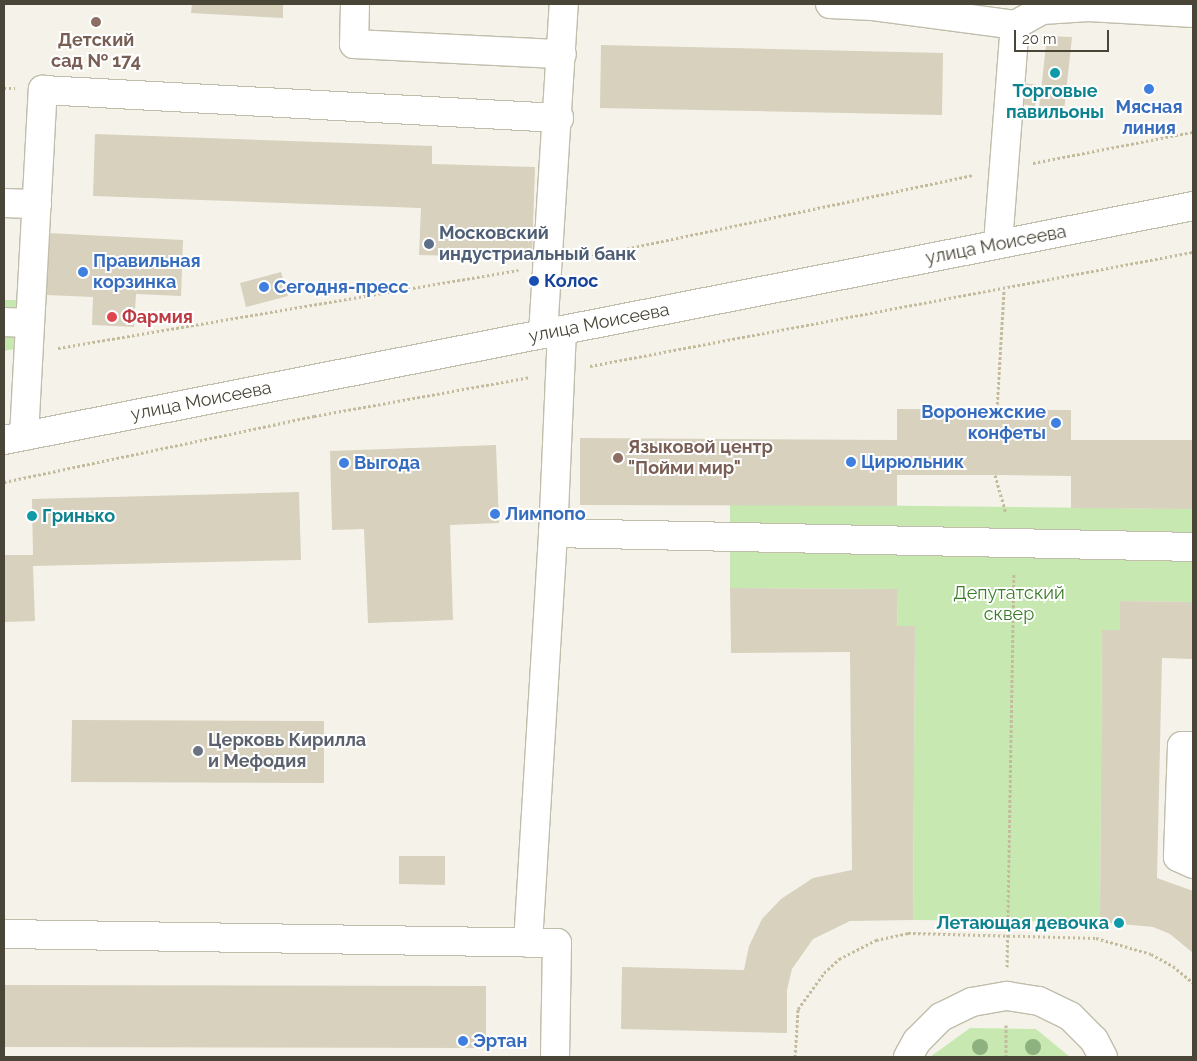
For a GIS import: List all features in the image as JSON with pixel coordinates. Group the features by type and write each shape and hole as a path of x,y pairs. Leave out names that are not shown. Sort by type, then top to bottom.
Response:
{"street":[{"path":"355,4 354,44 562,54"},
{"path":"528,943 553,533 559,372 552,332 547,266 559,118 564,4"},
{"path":"845,4 1015,25 1042,10 1089,5 1193,13"},
{"path":"998,244 1015,25"},
{"path":"14,438 29,353 17,322 37,204 43,90 559,118"},
{"path":"4,203 37,204"},
{"name":"улица Моисеева","path":"14,438 1193,206"},
{"path":"553,533 1193,547"},
{"path":"1193,746 1182,746 1178,857 1193,864"},
{"path":"4,934 557,943 555,1057"},
{"path":"908,1057 917,1041 941,1017 972,1002 1007,996 1039,1001 1070,1016 1094,1040 1103,1057"}],"path":[{"path":"29,353 547,266 1004,168 1193,132"},
{"path":"4,482 314,416 1004,290 1193,252"},
{"path":"997,409 1004,290"},
{"path":"1006,1057 1014,604"},
{"path":"795,1057 798,1009 824,973 839,959 876,940 908,933 1096,938 1151,954 1173,966 1193,983"},
{"path":"4,1057 93,1057"}],"green space":[{"path":"4,300 22,300 20,348 4,351"},
{"name":"Депутатский сквер","path":"730,504 1193,509 1193,602 1120,601 1120,630 1102,631 1100,922 913,920 915,627 897,626 898,589 730,588"},
{"path":"970,1028 1036,1029 1070,1057 930,1057"}],"building":[{"path":"192,4 283,4 283,18 191,13"},
{"name":"Торговые павильоны","path":"1047,36 1072,37 1064,111 1039,109"},
{"path":"601,45 943,53 942,115 600,108"},
{"path":"1023,83 1038,85 1035,106 1019,104"},
{"path":"95,134 432,146 432,164 535,167 532,258 419,255 421,208 93,196"},
{"path":"48,233 183,240 181,296 136,294 134,327 92,325 93,297 46,295"},
{"path":"281,272 288,296 246,307 240,283"},
{"path":"897,409 1071,410 1071,440 1193,440 1193,509 1071,508 1071,476 995,475 897,475 897,506 580,505 580,438 897,440"},
{"path":"496,445 499,523 450,525 453,620 368,623 364,529 332,530 330,451"},
{"path":"299,492 301,560 33,566 35,621 4,622 4,555 33,555 32,499"},
{"path":"730,588 898,589 897,626 915,626 913,920 850,921 813,939 792,969 787,990 787,1033 621,1029 622,967 744,970 749,946 762,919 781,899 813,878 852,870 850,652 731,653"},
{"path":"1120,601 1193,602 1193,659 1162,658 1157,878 1193,891 1193,953 1170,934 1153,927 1100,922 1102,630 1120,630"},
{"name":"Церковь Кирилла и Мефодия","path":"72,720 324,721 324,783 71,782"},
{"path":"399,856 445,856 445,885 399,884"},
{"path":"4,985 486,986 486,1048 4,1047"}],"place":[{"name":"Детский сад № 174","path":"96,22"},
{"name":"Торговые павильоны","path":"1055,73"},
{"name":"Мясная линия","path":"1149,89"},
{"name":"Московский индустриальный банк","path":"429,244"},
{"name":"Правильная корзинка","path":"83,272"},
{"name":"Колос","path":"534,281"},
{"name":"Сегодня-пресс","path":"264,287"},
{"name":"Фармия","path":"112,317"},
{"name":"Воронежские конфеты","path":"1056,423"},
{"name":"Языковой центр \"Пойми мир\"","path":"618,458"},
{"name":"Цирюльник","path":"851,462"},
{"name":"Выгода","path":"344,463"},
{"name":"Лимпопо","path":"495,514"},
{"name":"Гринько","path":"32,516"},
{"name":"Церковь Кирилла и Мефодия","path":"198,751"},
{"name":"Летающая девочка","path":"1119,923"},
{"name":"Эртан","path":"463,1041"}]}
